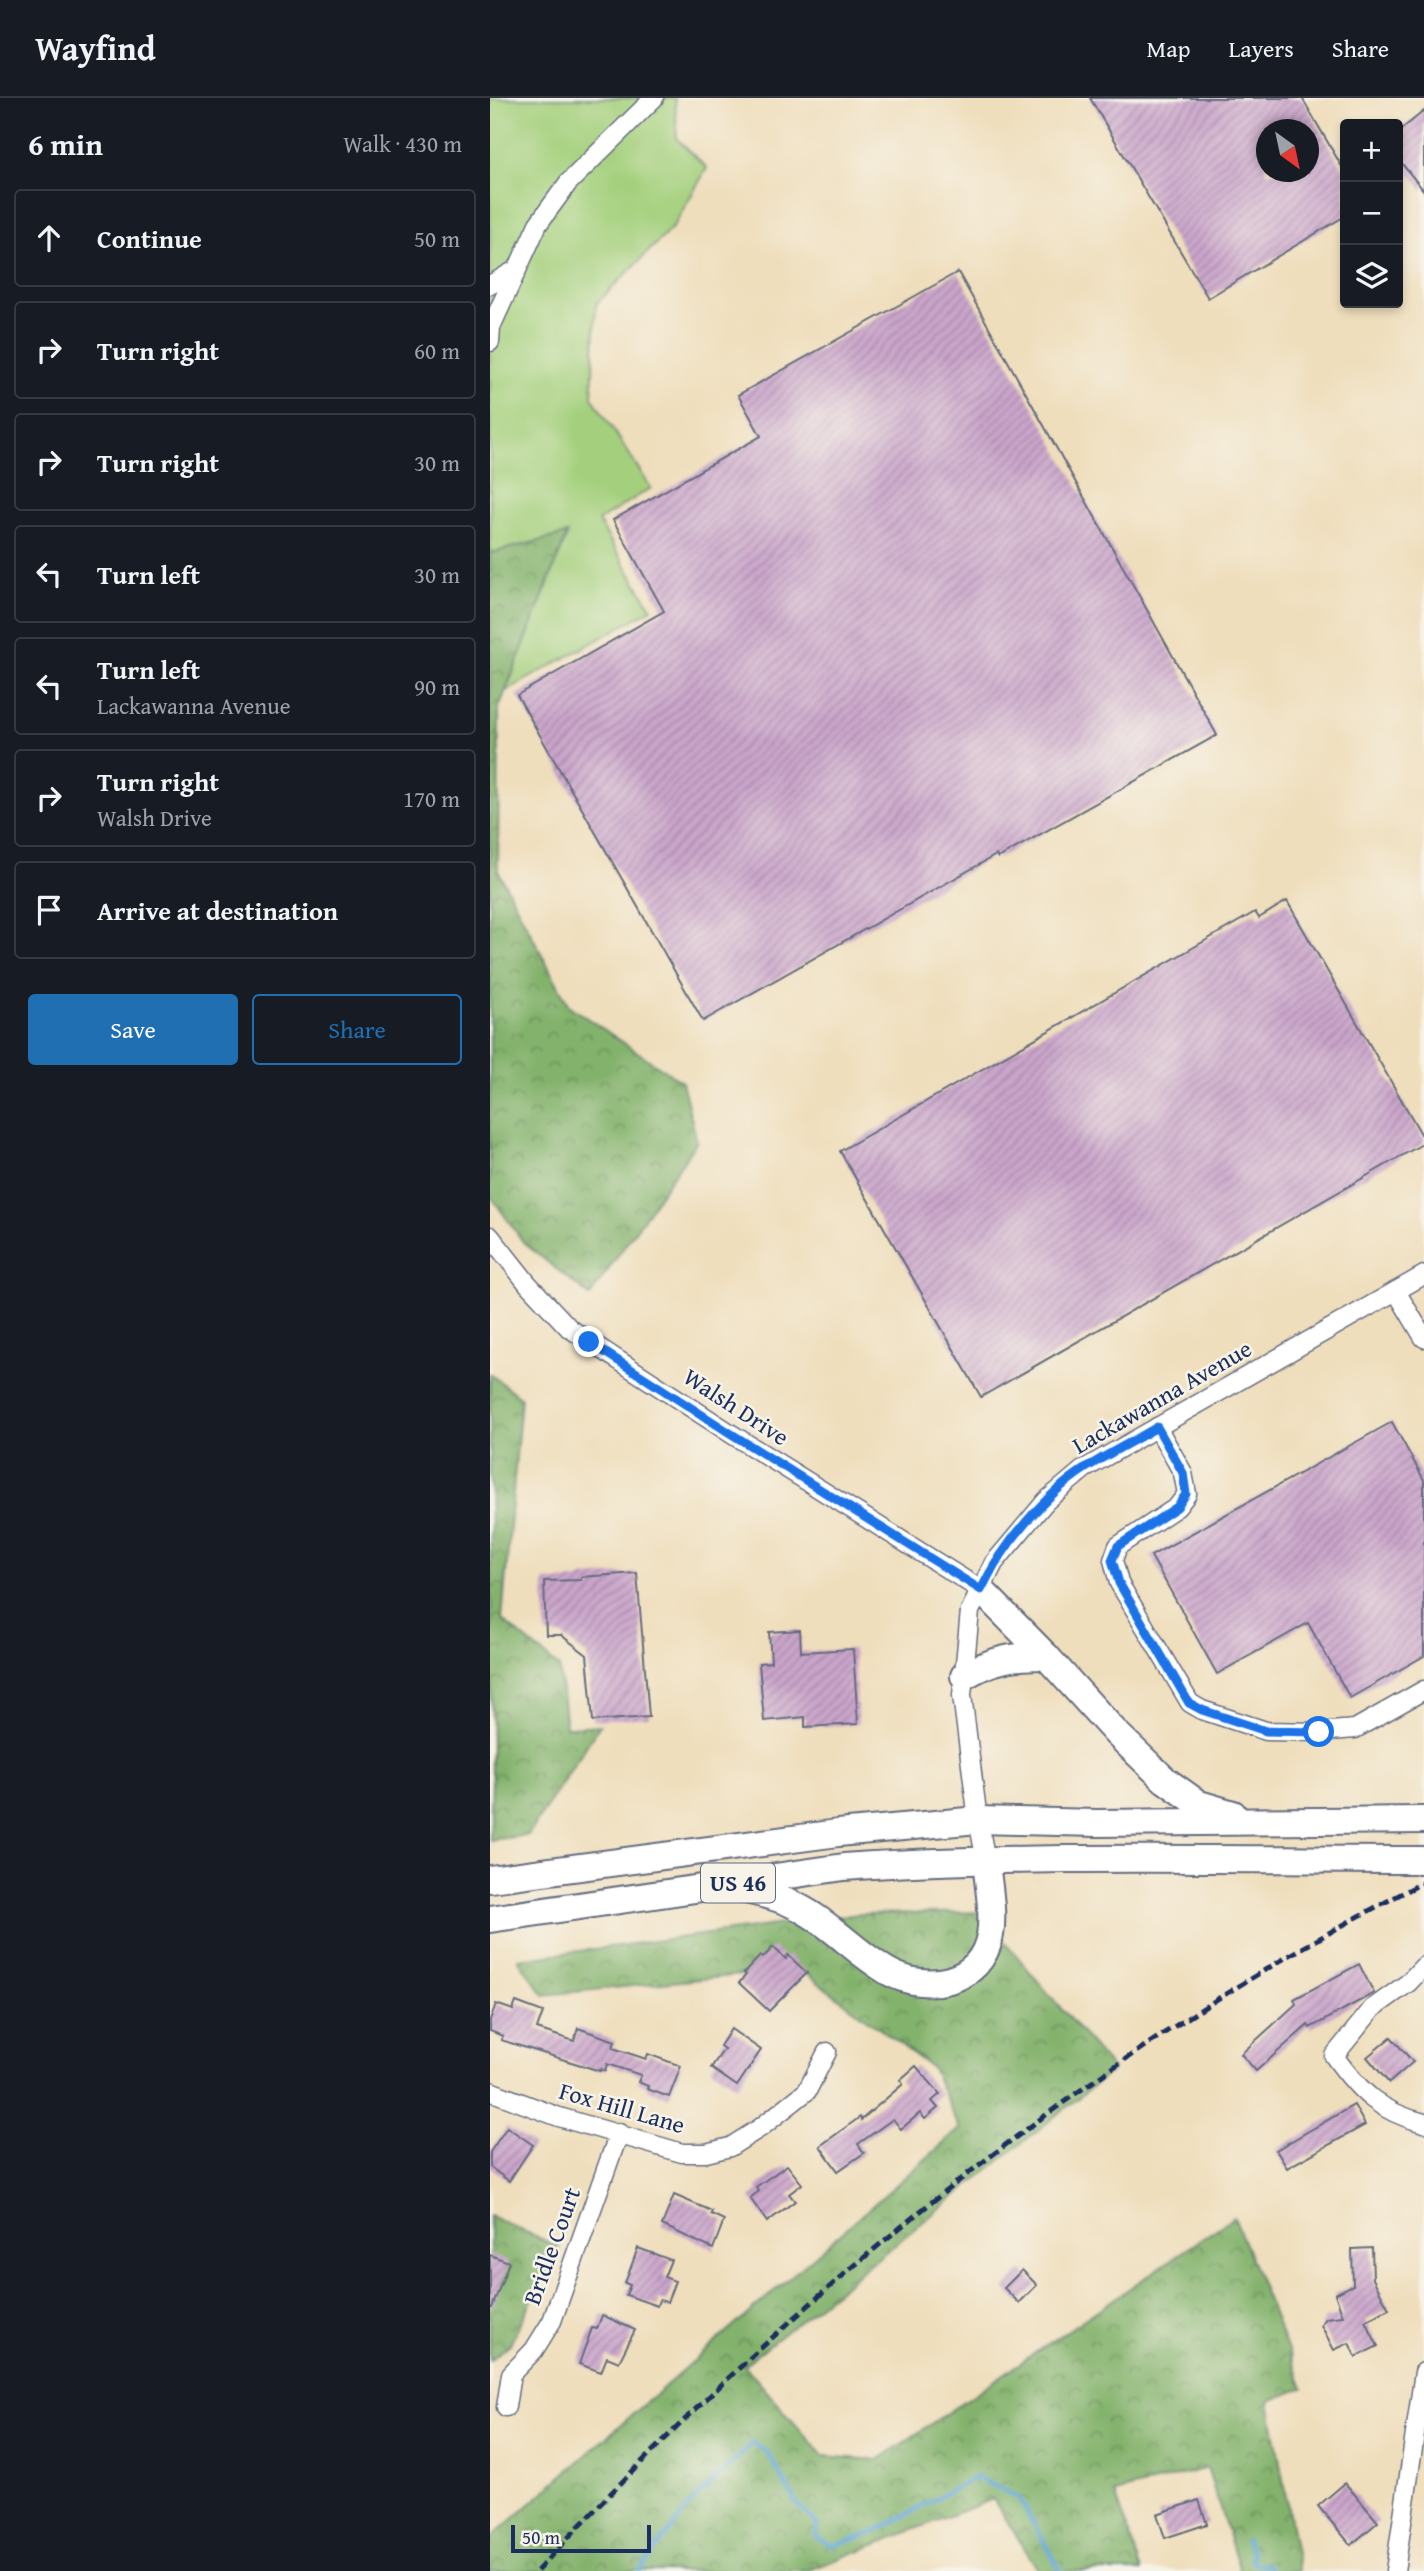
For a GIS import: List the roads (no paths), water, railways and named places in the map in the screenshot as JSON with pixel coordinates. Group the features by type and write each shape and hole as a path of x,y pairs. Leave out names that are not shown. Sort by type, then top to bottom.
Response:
{"highway":[{"path":"981,1590 1116,1733 1165,1780 1199,1804 1262,1822"},
{"path":"964,1676 987,1663 1015,1656 1046,1656"},
{"name":"US 46","path":"490,1879 824,1835 978,1820 1097,1823 1424,1820"},
{"name":"US 46","path":"490,1919 844,1867 986,1861 1424,1860"},
{"path":"725,1885 769,1895 796,1905 886,1970 906,1980 926,1984 939,1983 958,1977 969,1969 985,1950 990,1927 986,1861"}],"street":[{"path":"490,332 538,224 568,183 654,98"},
{"path":"490,285 517,269"},
{"name":"Walsh Drive","path":"490,1236 528,1284 569,1328 730,1433 981,1590"},
{"name":"Lackawanna Avenue","path":"986,1861 962,1695 970,1611 994,1563 1046,1501 1084,1469 1424,1275"},
{"path":"1396,1291 1424,1338"},
{"path":"1157,1427 1183,1473 1186,1494 1177,1507 1118,1546 1112,1560 1119,1583 1189,1703 1202,1710 1266,1731 1319,1732 1355,1729 1424,1690"},
{"path":"1424,1966 1408,1983 1373,2008 1334,2056 1355,2085 1376,2103 1400,2117 1424,2123"},
{"name":"Fox Hill Lane","path":"490,2091 559,2117 682,2153 706,2153 730,2147 760,2128 807,2091 827,2052"},
{"name":"Bridle Court","path":"506,2407 511,2374 534,2350 552,2321 619,2133"},
{"path":"1395,2571 1424,2372"}],"waterway":[{"path":"639,2571 692,2502 753,2443 767,2452 797,2504 817,2524 816,2537 833,2546 875,2532 976,2477 1019,2498 1061,2571"},
{"path":"1246,2540 1255,2564 1268,2565 1270,2571"}],"railway":[{"path":"537,2571 634,2470 735,2372 841,2277 950,2188 1063,2102 1180,2023 1300,1949 1424,1882"}]}
